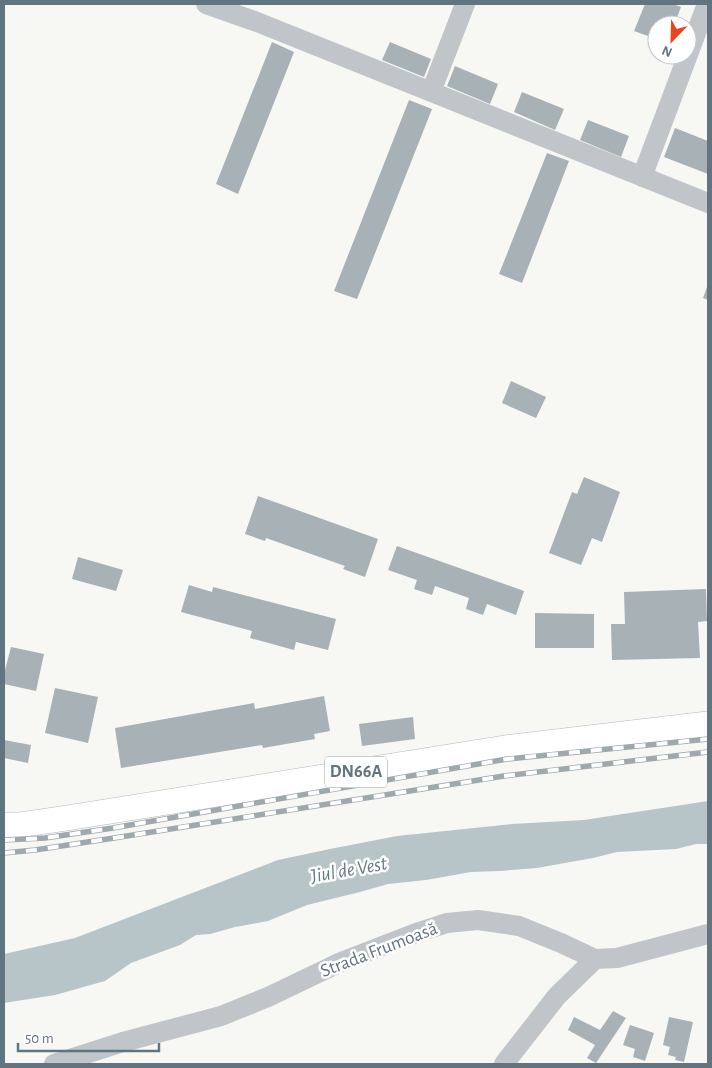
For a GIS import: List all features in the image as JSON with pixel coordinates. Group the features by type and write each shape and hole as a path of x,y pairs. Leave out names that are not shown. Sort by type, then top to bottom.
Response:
{"main road":[{"name":"DN66A","path":"4,825 19,825 67,818 505,748 708,724"}],"street":[{"path":"206,4 257,22 708,204"},
{"path":"431,92 465,4"},
{"path":"642,177 708,4"},
{"name":"Strada Frumoasă","path":"54,1064 123,1042 221,1016 268,997 340,962 416,933 447,924 478,920 518,926 595,959 617,958 708,934"},
{"path":"504,1064 557,996 595,959"}],"water":[{"name":"Jiul de Vest","path":"708,801 708,844 696,844 676,849 617,852 537,868 471,872 388,884 307,905 268,921 210,934 196,935 180,945 131,963 105,981 55,995 4,1003 4,954 75,938 278,860 397,836 512,824 584,820"}],"building":[{"path":"645,4 673,4 681,7 678,15 647,15 647,36 634,31"},
{"path":"272,42 294,52 238,194 216,184"},
{"path":"390,42 431,59 424,77 382,60"},
{"path":"455,66 498,84 490,104 447,86"},
{"path":"522,92 564,109 555,130 514,112"},
{"path":"409,100 432,109 357,299 334,291"},
{"path":"588,120 629,136 621,157 580,140"},
{"path":"675,128 708,141 708,174 664,157"},
{"path":"547,153 569,161 522,283 499,274"},
{"path":"708,284 708,300 703,298"},
{"path":"511,381 546,397 536,418 502,403"},
{"path":"584,477 620,492 602,542 592,538 581,565 549,553 572,492 577,494"},
{"path":"258,496 378,539 365,577 343,569 345,566 266,538 265,541 245,534"},
{"path":"397,546 524,591 516,615 487,604 483,615 466,609 469,598 435,586 432,595 414,589 417,580 388,570"},
{"path":"78,557 123,570 116,591 72,579"},
{"path":"189,585 212,592 213,587 336,619 328,650 296,642 294,650 250,638 252,631 181,612"},
{"path":"706,589 707,621 698,622 700,658 612,660 611,624 625,624 624,592"},
{"path":"535,613 594,614 594,648 535,648"},
{"path":"11,647 44,654 36,691 4,684 4,674"},
{"path":"55,688 98,697 88,743 45,733"},
{"path":"324,696 330,731 314,734 315,739 263,748 262,745 121,768 115,728 254,703 255,709"},
{"path":"413,717 415,739 362,746 359,724"},
{"path":"4,740 31,745 28,763 4,758"},
{"path":"613,1011 626,1018 596,1063 587,1058 595,1045 568,1030 574,1017 600,1030"},
{"path":"669,1017 693,1022 684,1062 675,1060 676,1057 668,1055 670,1047 663,1045"},
{"path":"630,1025 654,1033 645,1061 633,1057 635,1049 623,1045"}],"railway":[{"path":"4,840 45,838 113,828 507,759 708,739"},
{"path":"4,853 114,838 504,776 708,752"}]}
